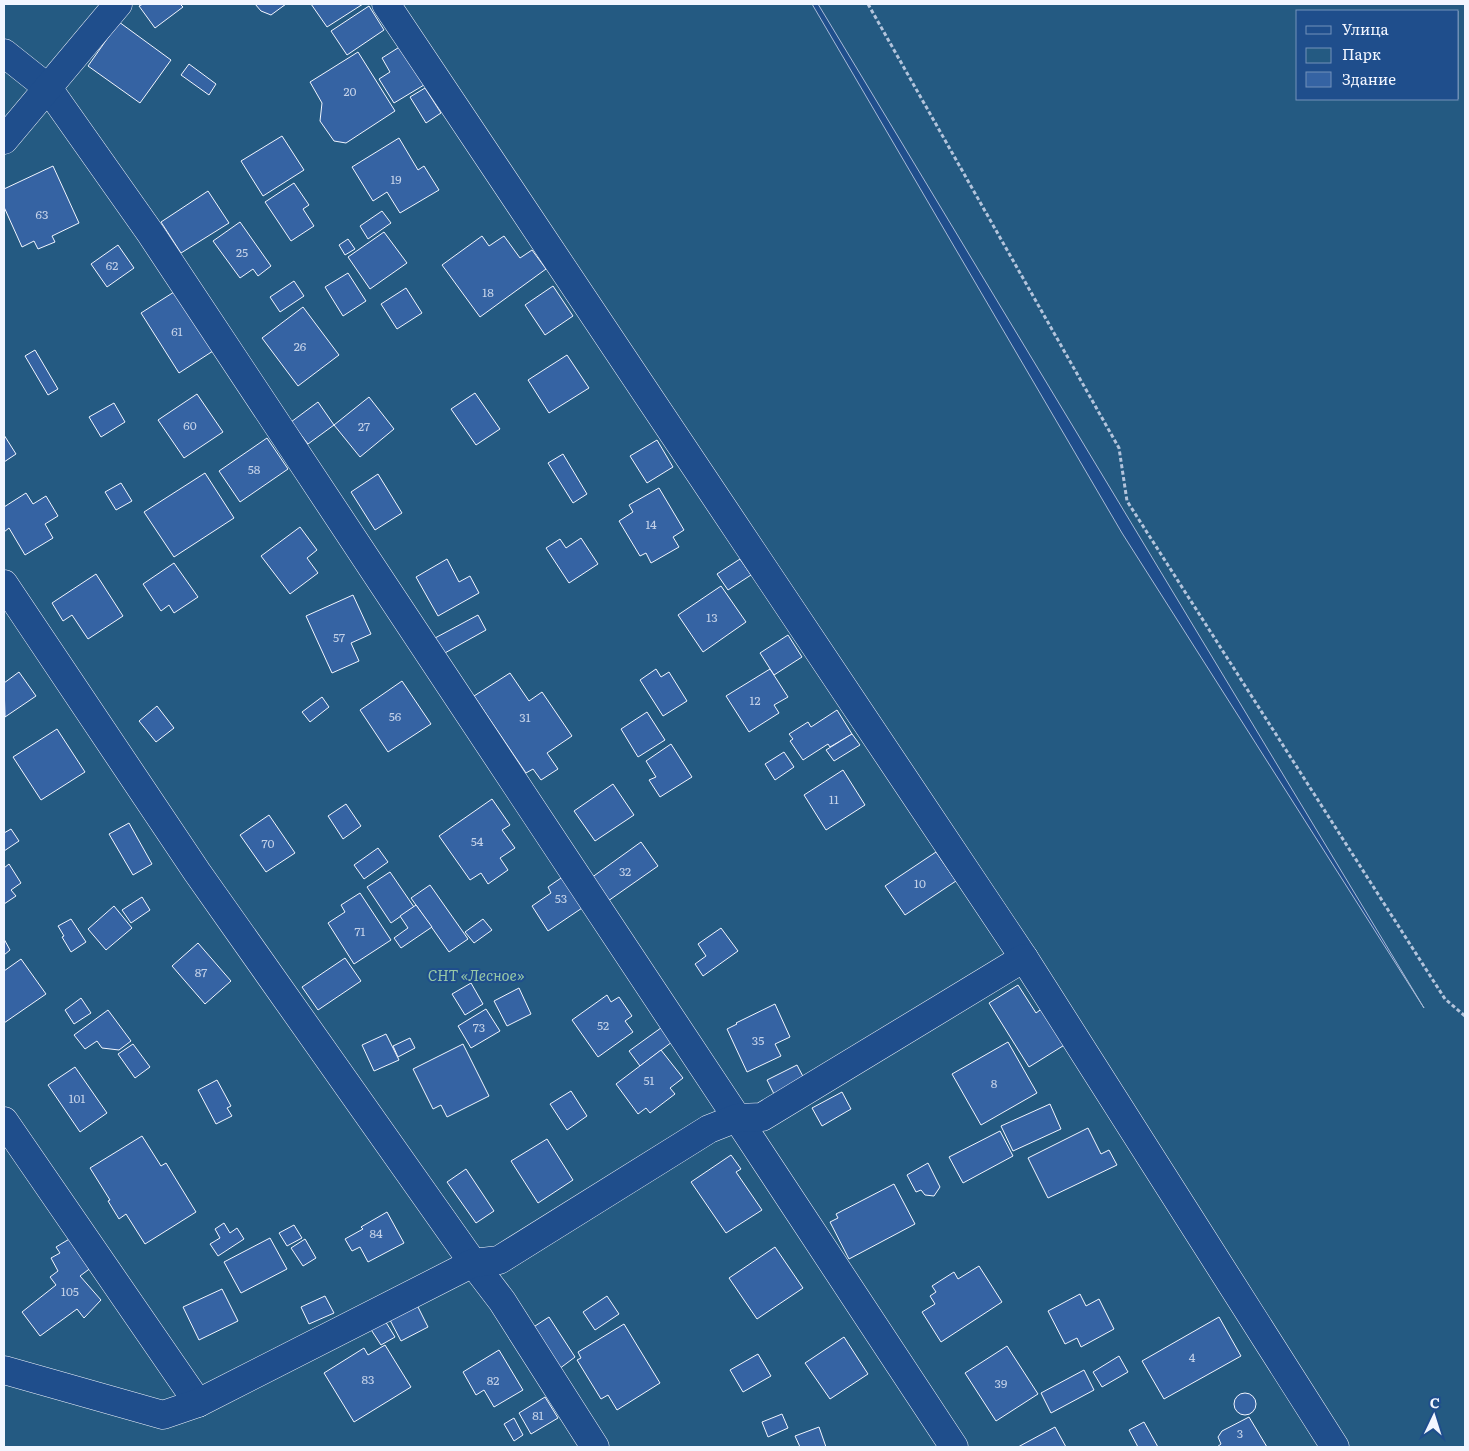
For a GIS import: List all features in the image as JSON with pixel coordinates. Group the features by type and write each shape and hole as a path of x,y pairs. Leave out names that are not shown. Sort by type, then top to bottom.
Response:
{"street":[{"path":"4,140 118,4"},
{"path":"386,4 1024,958 1335,1447"},
{"path":"4,53 48,88 152,234 954,1447"},
{"path":"4,584 197,872 473,1263 502,1301 595,1447"},
{"path":"4,1370 163,1415 198,1403 473,1263 499,1260 709,1128 737,1118 762,1117 1024,958"},
{"path":"4,1121 198,1403"}],"path":[{"path":"868,4 1119,448 1127,501 1445,999 1465,1016"}],"green space":[{"name":"СНТ «Лесное»","path":"4,4 812,4 1122,533 1424,1008 818,4 1465,4 1465,1447 4,1447"}],"building":[{"path":"143,4 180,4 183,7 155,28 139,6"},
{"path":"255,4 286,4 271,15 261,11"},
{"path":"311,4 363,4 327,27"},
{"path":"369,6 384,30 347,55 331,31"},
{"path":"119,22 171,60 140,103 88,66"},
{"path":"401,46 424,85 394,103 379,79 390,72 382,58"},
{"path":"358,52 395,111 346,143 334,141 320,121 322,103 310,82"},
{"path":"189,64 216,84 209,95 181,75"},
{"path":"425,88 441,113 426,123 410,97"},
{"path":"282,136 304,170 263,196 241,161"},
{"path":"399,138 418,170 424,166 439,190 400,213 387,192 373,201 352,167"},
{"path":"53,166 79,223 52,236 55,242 38,249 34,241 22,247 4,207 4,189"},
{"path":"294,183 309,205 303,209 314,226 291,241 265,202"},
{"path":"208,191 229,223 181,253 161,222"},
{"path":"382,211 391,223 368,239 360,226"},
{"path":"240,222 271,266 258,276 253,269 240,278 213,241"},
{"path":"384,232 407,263 370,289 348,257"},
{"path":"482,236 489,246 504,236 520,258 532,250 546,269 480,317 442,265"},
{"path":"348,239 355,249 345,255 339,245"},
{"path":"118,245 134,268 107,287 91,264"},
{"path":"348,273 366,301 343,316 325,287"},
{"path":"294,281 304,296 280,312 270,297"},
{"path":"553,286 573,316 545,335 525,305"},
{"path":"406,288 422,313 397,329 381,304"},
{"path":"174,292 213,351 179,373 141,313"},
{"path":"303,307 339,355 298,386 262,338"},
{"path":"35,350 58,389 48,395 25,356"},
{"path":"567,355 589,388 549,413 528,380"},
{"path":"475,393 500,429 476,445 451,409"},
{"path":"197,394 223,432 184,458 158,420"},
{"path":"369,397 394,429 360,457 334,425"},
{"path":"318,402 334,425 308,444 291,422"},
{"path":"114,403 125,422 101,437 89,417"},
{"path":"4,435 16,454 4,462"},
{"path":"267,438 288,469 240,502 219,471"},
{"path":"657,440 673,467 647,483 630,456"},
{"path":"563,454 587,494 573,503 548,463"},
{"path":"205,473 234,518 174,557 144,512"},
{"path":"378,474 402,513 375,530 351,492"},
{"path":"121,483 132,501 116,510 105,492"},
{"path":"659,488 684,530 673,537 679,547 651,563 646,553 640,556 619,521 633,512 629,505"},
{"path":"26,493 33,504 46,496 58,516 45,524 53,538 25,555 9,528 4,532 4,507"},
{"path":"300,527 317,550 307,558 318,573 290,594 261,556"},
{"path":"581,538 598,564 569,583 546,548 560,539 566,548"},
{"path":"447,559 459,582 470,576 479,593 438,616 416,577"},
{"path":"740,559 751,575 728,590 717,574"},
{"path":"174,563 198,597 174,613 169,605 161,611 143,584"},
{"path":"96,574 123,616 88,639 72,615 63,621 52,603"},
{"path":"721,586 746,622 703,652 678,615"},
{"path":"353,595 371,634 351,643 359,661 332,673 306,616"},
{"path":"478,615 486,630 443,654 435,638"},
{"path":"788,635 802,657 774,675 760,653"},
{"path":"656,669 661,677 669,672 687,701 663,716 640,680"},
{"path":"770,669 788,697 774,705 779,713 749,732 726,696"},
{"path":"19,672 36,696 5,717 4,683"},
{"path":"510,673 529,701 542,692 572,736 547,753 558,769 541,780 533,769 526,773 474,696"},
{"path":"402,681 431,724 388,752 360,710"},
{"path":"322,697 329,707 310,722 302,712"},
{"path":"157,706 174,728 156,742 139,721"},
{"path":"837,710 852,734 830,747 828,744 803,760 790,741 793,739 789,734 808,722 811,727"},
{"path":"647,712 665,740 638,757 621,729"},
{"path":"57,729 85,772 41,800 13,757"},
{"path":"852,734 860,745 834,761 826,750"},
{"path":"671,744 692,777 660,797 649,780 656,777 646,761"},
{"path":"784,752 794,767 775,780 765,764"},
{"path":"843,770 865,805 826,830 804,795"},
{"path":"613,784 634,815 595,841 574,811"},
{"path":"492,799 510,825 502,830 515,848 500,858 508,870 488,884 481,873 470,880 439,836"},
{"path":"346,804 361,826 343,839 328,816"},
{"path":"269,815 295,853 266,872 240,835"},
{"path":"129,823 152,864 133,875 109,834"},
{"path":"11,829 19,841 4,851 4,833"},
{"path":"641,842 658,866 608,901 591,878"},
{"path":"378,848 388,862 364,879 354,865"},
{"path":"936,852 956,881 905,915 885,886"},
{"path":"9,864 21,883 11,890 16,896 4,904 4,868"},
{"path":"390,872 414,907 391,923 367,887"},
{"path":"561,878 570,883 585,906 548,931 532,906 551,893 548,887"},
{"path":"430,885 468,939 449,952 411,898"},
{"path":"360,893 391,940 354,964 328,923 345,912 341,905"},
{"path":"142,897 150,910 131,923 122,910"},
{"path":"416,905 432,927 401,948 394,938 408,928 400,916"},
{"path":"114,906 132,928 106,950 88,929"},
{"path":"71,919 86,942 71,952 58,926"},
{"path":"483,919 492,930 474,943 465,932"},
{"path":"721,928 738,951 703,976 695,964 706,956 698,944"},
{"path":"4,939 10,950 4,955"},
{"path":"198,943 231,981 205,1004 172,966"},
{"path":"345,958 361,981 318,1010 302,987"},
{"path":"21,959 46,994 4,1023 4,971"},
{"path":"471,983 483,1004 465,1015 452,994"},
{"path":"1018,985 1036,1013 1043,1008 1066,1044 1029,1067 989,1003"},
{"path":"519,988 531,1014 507,1026 494,1001"},
{"path":"607,995 611,1002 619,997 632,1016 625,1021 633,1032 598,1057 572,1020"},
{"path":"81,998 91,1013 74,1024 65,1010"},
{"path":"775,1004 790,1037 775,1044 781,1056 747,1072 727,1029"},
{"path":"486,1009 500,1031 471,1048 458,1026"},
{"path":"108,1010 131,1041 119,1050 102,1048 97,1041 85,1049 74,1035"},
{"path":"665,1025 676,1039 640,1066 629,1051"},
{"path":"386,1034 399,1060 374,1071 362,1045"},
{"path":"410,1038 415,1048 398,1057 393,1046"},
{"path":"1008,1042 1037,1093 981,1125 952,1074"},
{"path":"133,1044 150,1067 135,1078 118,1054"},
{"path":"463,1044 489,1096 447,1117 441,1105 433,1109 413,1069"},
{"path":"661,1050 683,1078 670,1088 675,1094 650,1113 646,1108 638,1114 616,1084"},
{"path":"797,1065 808,1086 778,1102 767,1080"},
{"path":"75,1067 107,1113 80,1132 48,1085"},
{"path":"217,1080 231,1106 227,1108 232,1116 216,1124 198,1090"},
{"path":"571,1091 587,1116 567,1130 550,1104"},
{"path":"842,1092 851,1109 822,1126 812,1108"},
{"path":"1050,1104 1061,1129 1013,1151 1001,1126"},
{"path":"1088,1128 1101,1154 1109,1150 1117,1165 1048,1198 1028,1158"},
{"path":"1000,1131 1013,1156 963,1183 949,1157"},
{"path":"142,1136 161,1166 166,1163 196,1212 145,1244 126,1214 119,1219 108,1201 110,1200 90,1168"},
{"path":"547,1139 573,1180 538,1203 511,1161"},
{"path":"731,1155 741,1169 736,1172 762,1210 726,1233 691,1182"},
{"path":"928,1163 940,1187 934,1196 925,1195 921,1190 916,1192 907,1175"},
{"path":"466,1169 494,1211 476,1223 447,1182"},
{"path":"894,1184 915,1224 849,1259 830,1222 838,1218 836,1214"},
{"path":"387,1212 404,1243 368,1262 360,1247 352,1251 345,1239"},
{"path":"224,1223 230,1233 237,1228 244,1239 218,1256 210,1244 220,1238 215,1229"},
{"path":"294,1225 302,1238 287,1246 279,1233"},
{"path":"76,1235 96,1264 80,1276 101,1300 84,1318 77,1309 40,1336 22,1312 56,1285 50,1277 58,1271 51,1258 60,1253 56,1247"},
{"path":"270,1238 287,1269 241,1293 224,1262"},
{"path":"305,1239 316,1258 303,1266 291,1248"},
{"path":"775,1247 803,1288 757,1319 729,1278"},
{"path":"979,1266 1002,1302 941,1342 922,1312 935,1304 930,1296 936,1292 932,1286 954,1272 958,1279"},
{"path":"222,1289 238,1321 199,1340 183,1307"},
{"path":"1080,1294 1086,1306 1099,1299 1114,1329 1081,1347 1077,1338 1065,1344 1048,1311"},
{"path":"325,1296 334,1313 309,1324 301,1307"},
{"path":"607,1296 619,1314 595,1330 583,1312"},
{"path":"417,1305 428,1327 401,1341 390,1320"},
{"path":"382,1316 395,1337 381,1345 368,1325"},
{"path":"549,1317 575,1357 559,1369 532,1328"},
{"path":"1219,1317 1241,1356 1164,1399 1142,1361"},
{"path":"624,1324 660,1383 617,1410 608,1395 601,1399 577,1360 581,1358 578,1352"},
{"path":"844,1337 868,1374 830,1399 805,1363"},
{"path":"385,1345 411,1387 354,1422 324,1373 364,1348 368,1355"},
{"path":"1007,1346 1038,1394 996,1421 965,1373"},
{"path":"499,1350 523,1390 494,1407 484,1390 476,1395 463,1372"},
{"path":"758,1354 771,1376 743,1392 730,1370"},
{"path":"1119,1356 1128,1372 1102,1387 1093,1372"},
{"path":"1084,1370 1094,1390 1051,1413 1041,1393"},
{"path":"1245,1393 1253,1396 1256,1404 1253,1412 1245,1415 1237,1412 1234,1404 1237,1396"},
{"path":"545,1397 558,1418 531,1434 519,1413"},
{"path":"782,1414 788,1428 768,1437 762,1422"},
{"path":"1249,1417 1267,1447 1217,1447 1221,1444 1218,1437 1222,1431"},
{"path":"514,1418 523,1435 514,1441 504,1424"},
{"path":"1144,1422 1158,1447 1138,1447 1129,1430"},
{"path":"819,1427 826,1447 800,1447 795,1436"},
{"path":"1055,1427 1066,1447 1018,1447"}]}
